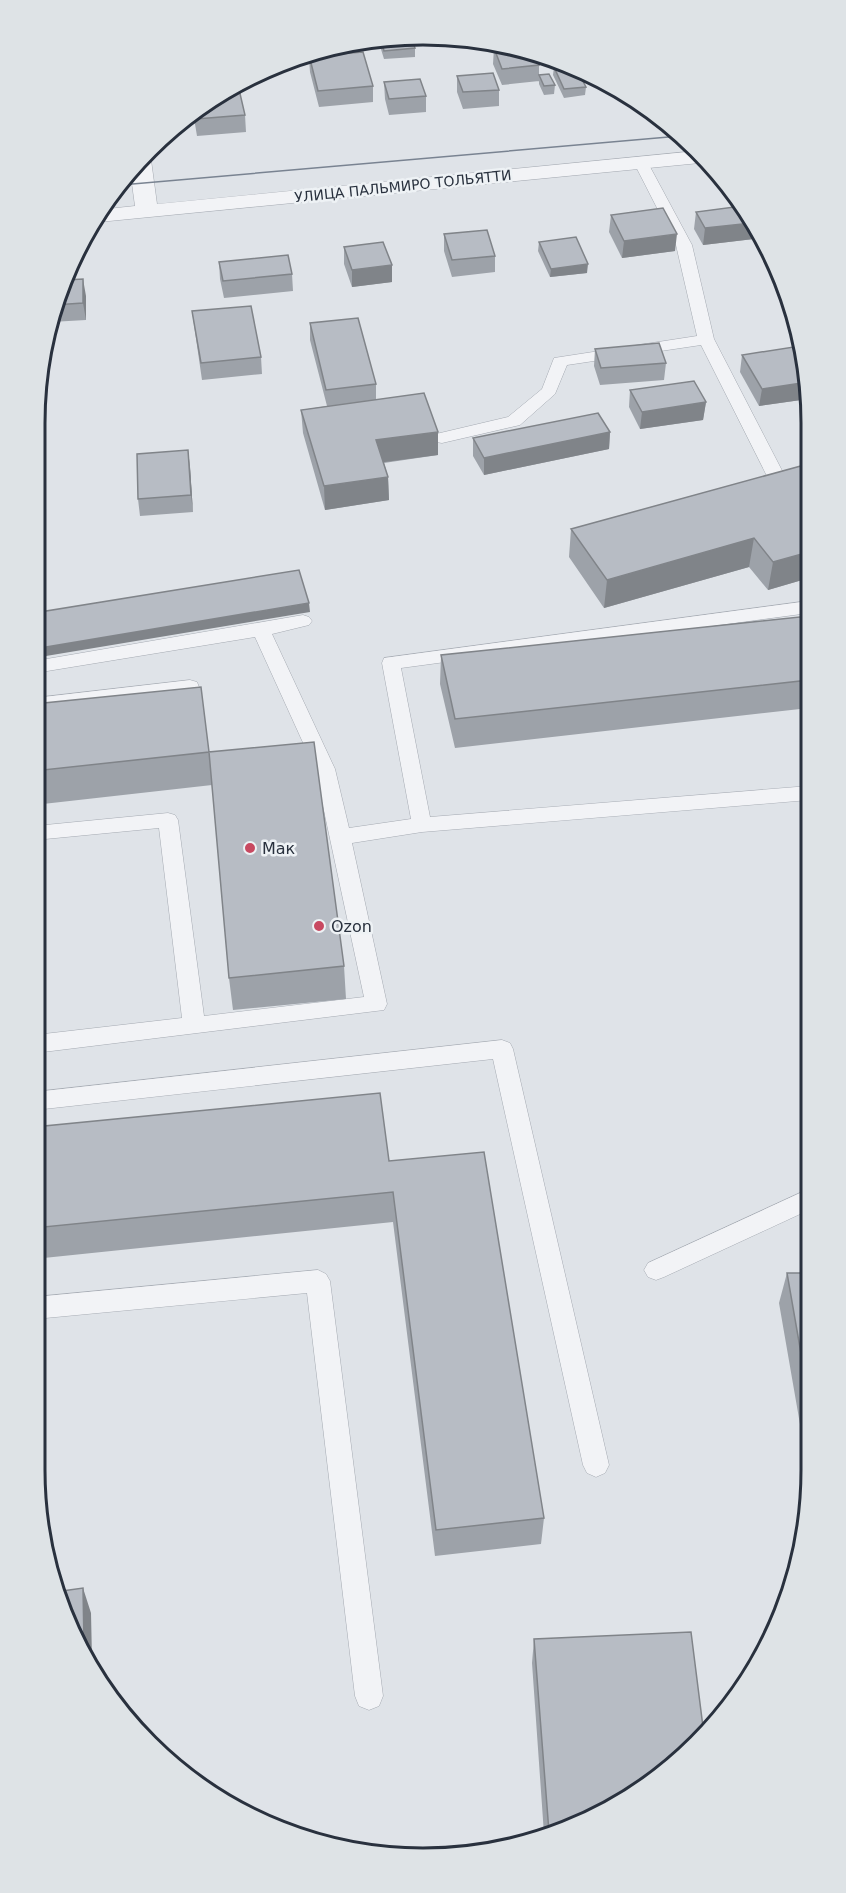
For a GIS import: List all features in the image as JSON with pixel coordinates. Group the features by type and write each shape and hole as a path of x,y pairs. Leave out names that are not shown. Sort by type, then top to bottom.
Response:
{"street":[{"name":"УЛИЦА ПАЛЬМИРО ТОЛЬЯТТИ","path":"107,216 692,158"},
{"path":"142,171 147,212"}],"lane":[{"path":"641,163 684,246 706,339 781,486"},
{"path":"442,438 514,420 549,391 560,361 706,339"},
{"path":"422,825 391,663 801,608"},
{"path":"45,665 303,621"},
{"path":"45,1043 376,1004 325,769 261,630"},
{"path":"45,704 190,687"},
{"path":"341,837 422,825 801,794"},
{"path":"45,832 168,820 194,1025"},
{"path":"45,1100 502,1049 596,1465"},
{"path":"656,1269 801,1203"},
{"path":"45,1307 318,1281 369,1696"}],"building":[{"path":"414,45 415,48 384,51 383,47"},
{"path":"363,52 373,86 318,91 311,62 343,54"},
{"path":"495,52 539,65 502,69"},
{"path":"555,69 583,81 586,87 564,89"},
{"path":"493,73 499,90 463,92 457,76"},
{"path":"549,74 555,85 544,86 539,75"},
{"path":"420,79 426,96 389,99 384,82"},
{"path":"240,93 245,115 199,119"},
{"path":"733,207 744,224 705,228 696,212"},
{"path":"663,208 677,234 624,241 611,215"},
{"path":"487,230 495,256 452,260 444,234"},
{"path":"576,237 588,264 551,269 539,242"},
{"path":"383,242 392,265 352,270 344,247"},
{"path":"288,255 292,274 223,281 219,262"},
{"path":"83,279 83,303 64,304 65,301 73,280"},
{"path":"251,306 261,357 201,363 192,311"},
{"path":"358,318 376,384 326,390 310,323"},
{"path":"659,343 666,363 601,368 595,349"},
{"path":"794,347 799,383 762,389 742,355"},
{"path":"694,381 706,402 642,412 630,390"},
{"path":"424,393 438,432 376,440 388,477 324,486 301,410"},
{"path":"598,413 610,432 484,458 473,438"},
{"path":"188,450 191,495 138,499 137,454"},
{"path":"801,466 801,554 773,562 754,538 607,580 571,529"},
{"path":"299,570 309,603 45,647 45,611"},
{"path":"801,617 801,681 455,719 441,655"},
{"path":"201,687 209,752 45,770 45,703"},
{"path":"314,742 344,966 229,978 209,752"},
{"path":"380,1093 389,1161 484,1152 544,1518 436,1530 393,1192 45,1227 45,1126"},
{"path":"787,1273 801,1273 801,1354"},
{"path":"83,1588 84,1637 74,1615 65,1591"},
{"path":"691,1632 703,1724 672,1754 633,1784 590,1809 549,1827 534,1639"}],"tram line":[{"path":"130,184 670,137"}],"place":[{"name":"Мак","path":"250,848"},
{"name":"Ozon","path":"319,926"}]}
